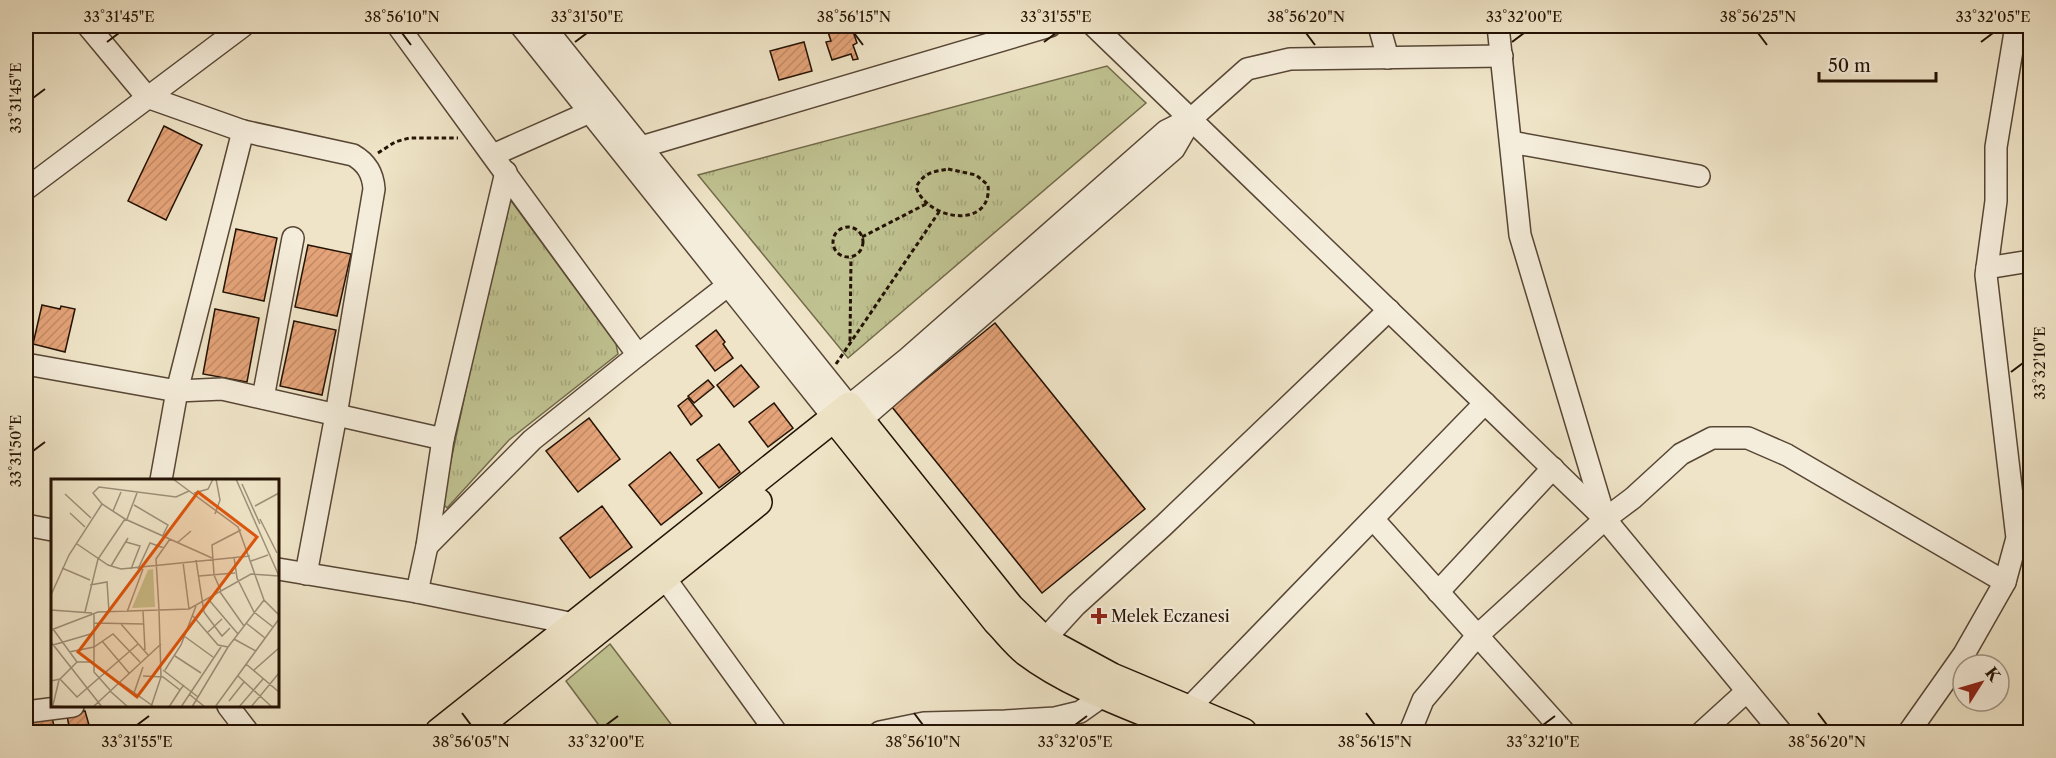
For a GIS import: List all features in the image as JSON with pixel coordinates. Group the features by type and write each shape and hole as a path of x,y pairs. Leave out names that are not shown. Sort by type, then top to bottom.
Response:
{"main road":[{"path":"471,732 584,628 664,577 848,419"},
{"path":"439,732 584,628 848,419"},
{"path":"848,419 1010,607 1044,640 1108,686 1182,725 1243,732"},
{"path":"848,419 997,622 1025,651 1056,671 1108,686"}],"street":[{"path":"88,26 147,98 243,131 347,153 365,163 372,175 374,189 336,415 306,574"},
{"path":"26,189 243,26"},
{"path":"398,26 638,355"},
{"path":"520,26 590,112 634,153"},
{"path":"544,26 634,153 848,419"},
{"path":"634,153 1050,26"},
{"path":"1094,26 1192,118 1605,519 1781,732"},
{"path":"1379,26 1388,58"},
{"path":"1498,26 1520,235 1605,519"},
{"path":"1909,732 1964,654 2005,582 2018,538 1986,275 1996,201 1996,147 2016,26"},
{"path":"848,419 908,358 1166,131 1192,118 1247,69 1290,58 1502,56"},
{"path":"493,155 590,112"},
{"path":"161,479 177,391 243,131"},
{"path":"1511,142 1699,176"},
{"path":"417,592 427,546 443,439 506,172"},
{"path":"262,398 293,238"},
{"path":"1986,268 2031,261"},
{"path":"427,546 532,440 736,279"},
{"path":"736,279 827,378 848,419"},
{"path":"1044,640 1076,606 1389,310"},
{"path":"26,364 177,391 222,389 443,439"},
{"path":"1182,725 1373,519 1485,403"},
{"path":"1410,732 1423,700 1477,636 1681,453 1712,438 1748,438 1787,455 2005,582"},
{"path":"1438,592 1553,468"},
{"path":"1373,519 1564,732"},
{"path":"26,525 51,530"},
{"path":"279,569 417,592 584,628"},
{"path":"664,577 776,732"},
{"path":"880,732 924,723 1004,727 1056,718 1080,712 1108,686"},
{"path":"1702,732 1747,691"},
{"path":"26,712 60,707"},
{"path":"229,707 248,732"}],"path":[{"path":"365,163 395,142 410,138 481,137"},
{"path":"958,170 976,175 988,185 989,195 984,205 977,212 966,216 953,216 939,212 928,203 919,195 916,187 922,177 931,172 958,170"},
{"path":"862,237 928,203"},
{"path":"827,378 939,212"},
{"path":"842,228 852,228 862,237 861,249 850,257 843,257 836,252 832,244 835,234 842,228"},
{"path":"850,257 850,343"}],"green space":[{"path":"1107,66 1146,103 848,358 698,175"},
{"path":"506,201 512,202 616,344 618,354 509,440 447,508 442,503"},
{"path":"610,644 677,732 604,732 566,681"}],"building":[{"path":"851,26 857,43 853,45 858,59 853,60 851,54 832,60 826,42 831,41 827,29"},
{"path":"804,42 812,71 779,80 770,51"},
{"path":"164,126 202,145 166,220 128,201"},
{"path":"236,229 277,238 264,301 223,292"},
{"path":"308,245 351,254 337,316 295,307"},
{"path":"42,305 60,309 61,306 75,309 65,352 33,344"},
{"path":"215,309 259,318 247,382 203,374"},
{"path":"294,321 336,330 322,395 280,386"},
{"path":"995,323 1145,509 1042,593 892,407"},
{"path":"716,330 733,358 715,371 696,346"},
{"path":"741,365 759,387 734,407 717,385"},
{"path":"708,380 714,387 694,403 688,396"},
{"path":"688,398 702,416 691,425 678,406"},
{"path":"774,403 793,428 768,447 749,422"},
{"path":"589,418 620,459 578,492 546,451"},
{"path":"719,444 740,472 719,488 697,460"},
{"path":"670,452 702,493 661,525 629,485"},
{"path":"602,506 632,547 590,578 560,538"},
{"path":"85,711 91,732 63,732 62,728 69,726 67,716"},
{"path":"52,716 54,727 49,727 50,732 29,732 26,717"}],"place":[{"name":"Melek Eczanesi","path":"1099,616"}]}
